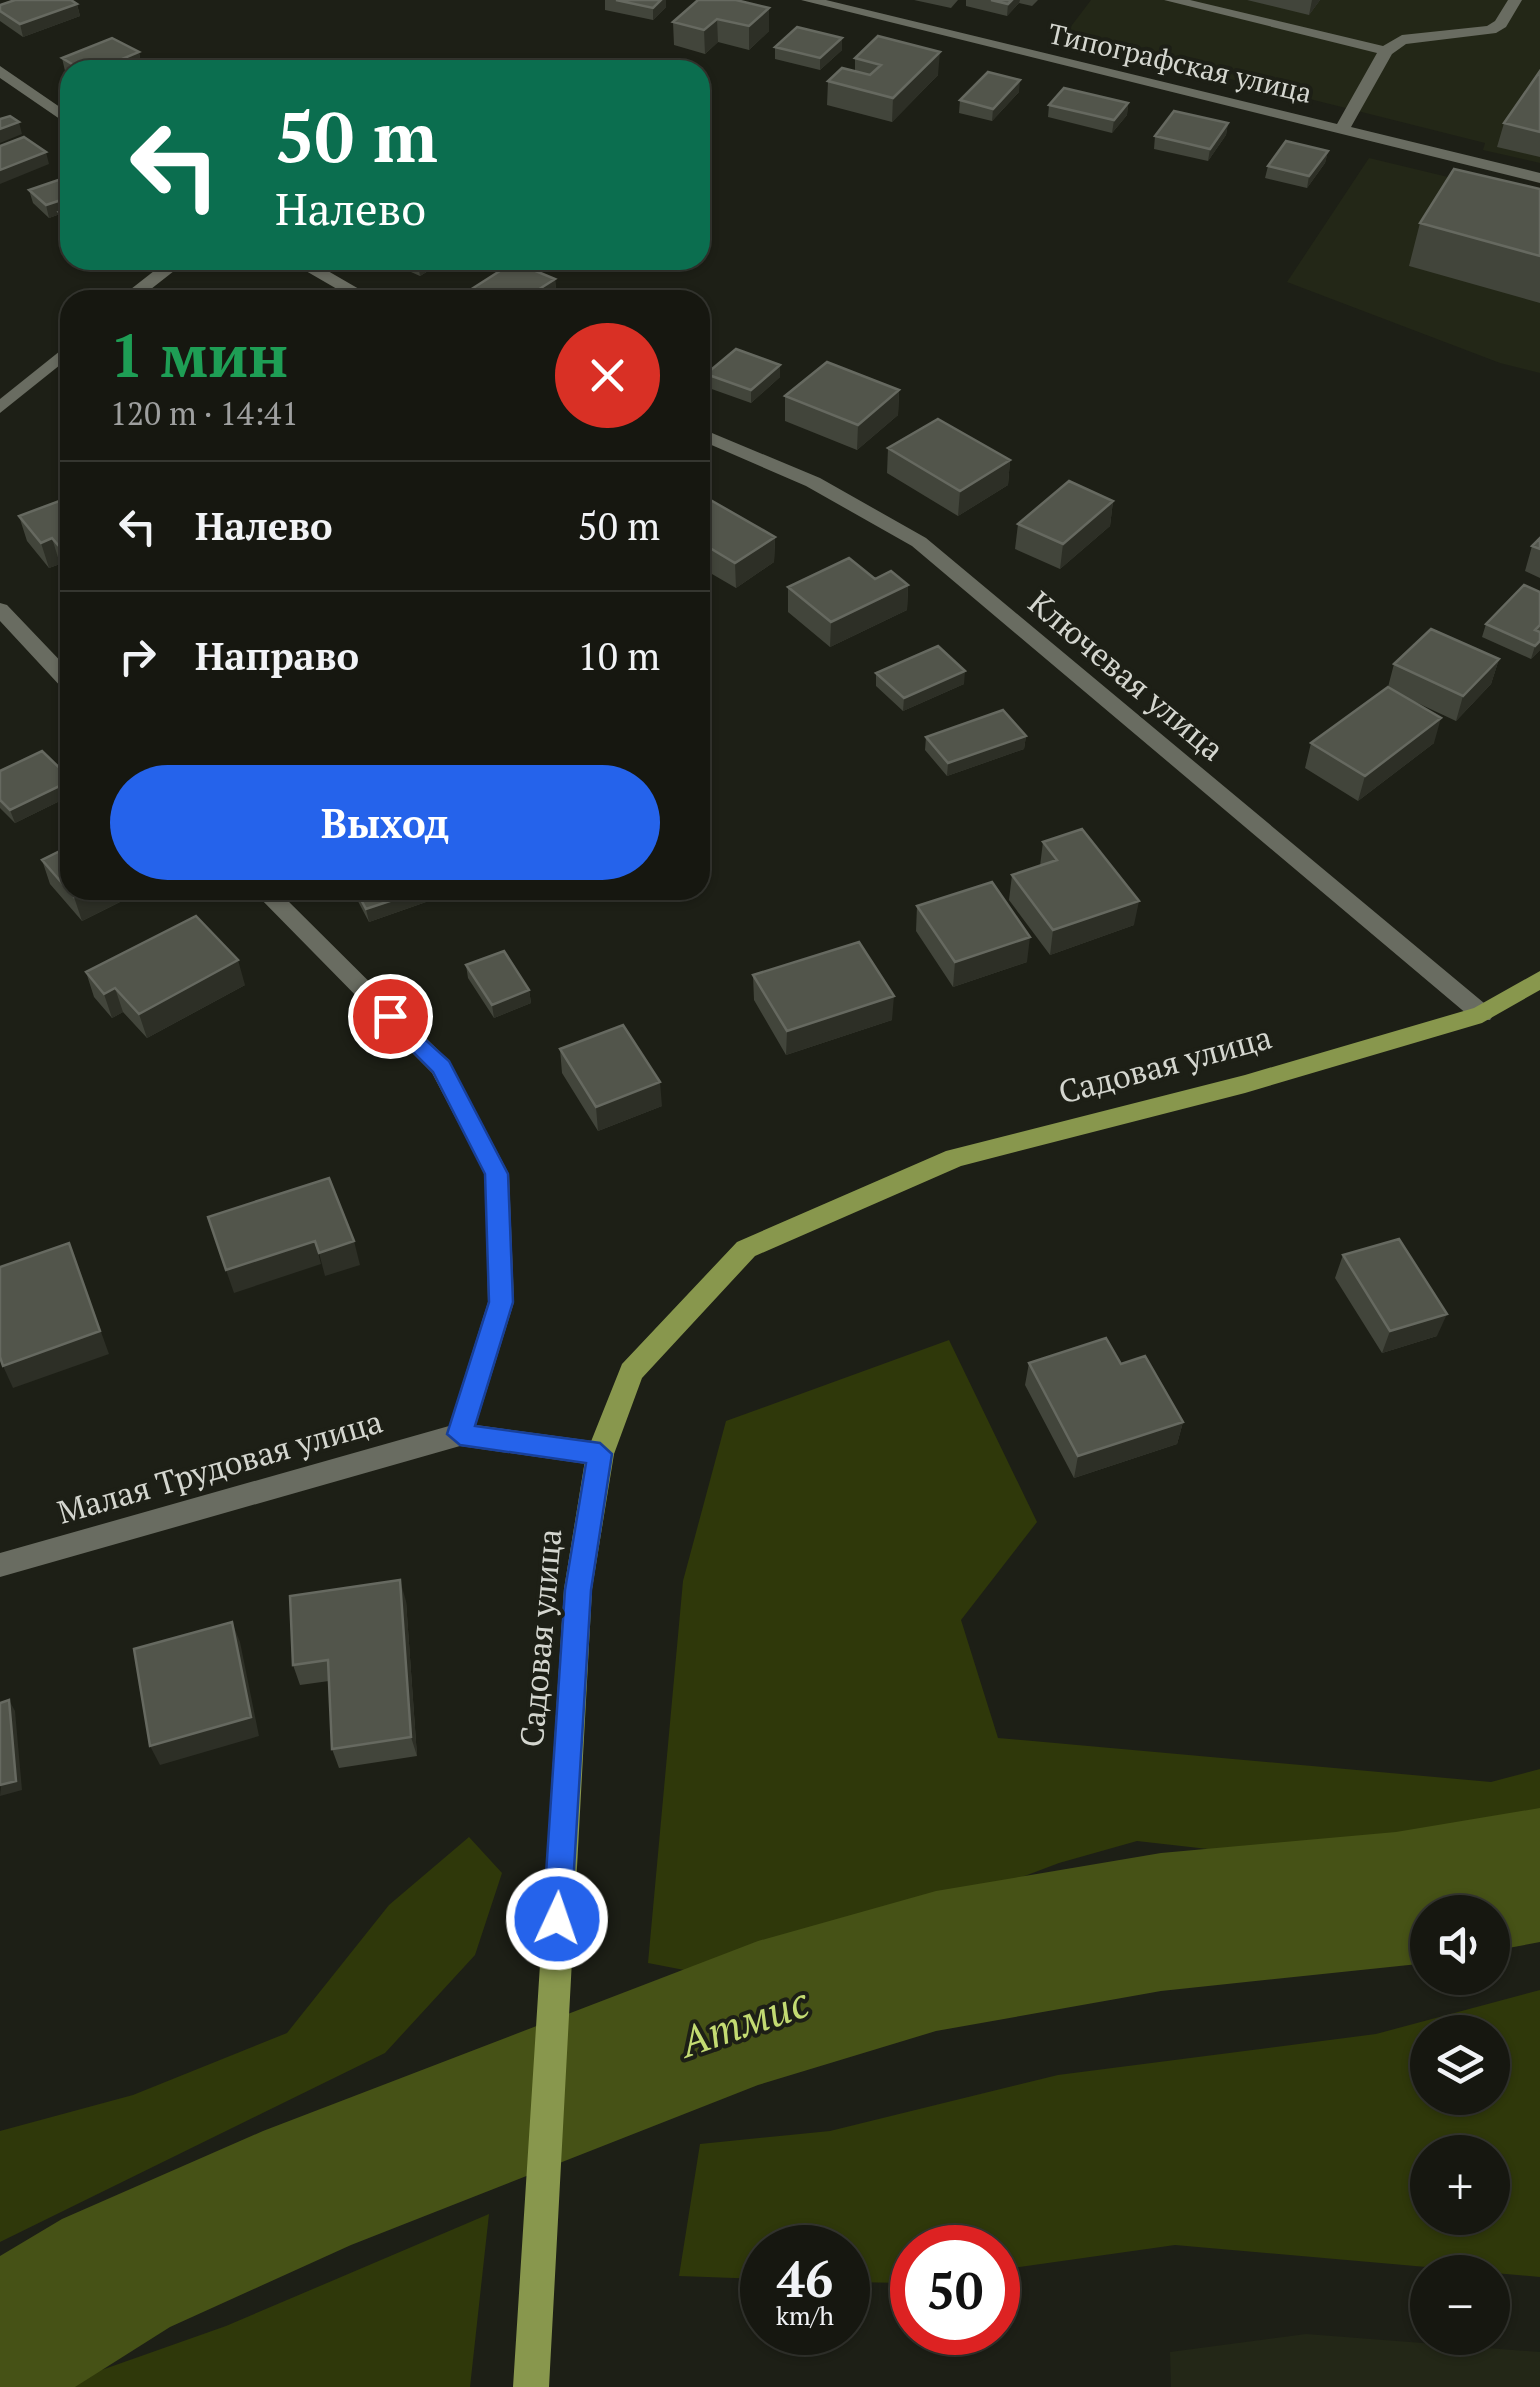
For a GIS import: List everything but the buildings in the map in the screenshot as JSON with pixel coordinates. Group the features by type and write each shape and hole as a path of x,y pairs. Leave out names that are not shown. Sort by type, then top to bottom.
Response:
{"main road":[{"name":"Садовая улица","path":"533,2370 578,1590 600,1454 631,1372 746,1249 955,1158 1245,1084 1482,1014 1540,980"}],"street":[{"name":"Типографская улица","path":"808,0 1540,178"},
{"path":"1171,0 1386,51"},
{"path":"1343,128 1386,51 1419,35 1491,30 1501,24 1515,0"},
{"path":"0,70 60,115"},
{"path":"139,290 166,270"},
{"path":"314,270 352,290"},
{"path":"0,408 60,357"},
{"name":"Ключевая улица","path":"710,438 837,490 919,542 1482,1014"},
{"path":"0,609 60,673"},
{"path":"273,900 442,1067 496,1174 501,1302 460,1434 600,1454"},
{"name":"Малая Трудовая улица","path":"0,1564 460,1434"}],"shaded area":[{"path":"1091,0 1540,0 1540,163 1483,150 1485,143 1063,37"},
{"path":"1369,158 1540,199 1540,373 1500,363 1287,282"},
{"path":"1306,2334 1410,2342 1410,2355 1540,2352 1540,2387 1171,2387 1170,2352"}],"green space":[{"path":"949,1340 1037,1522 961,1620 998,1738 1491,1782 1540,1769 1540,1840 1460,1860 1332,1863 1137,1841 1059,1863 746,1982 648,1963 683,1581 726,1421"},
{"path":"469,1837 502,1873 475,1955 385,2053 0,2242 0,2131 133,2095 287,2033 389,1905"},
{"path":"1540,1990 1540,2277 1510,2274 1510,2255 1410,2255 1410,2266 1175,2245 1020,2267 1020,2225 890,2225 890,2283 870,2282 870,2225 740,2225 740,2278 679,2276 700,2144 830,2131 1058,2075 1376,2034 1410,2025 1410,2115 1510,2115 1510,2015 1447,2015"},
{"path":"489,2214 470,2387 66,2387 79,2378 226,2326"}],"waterway":[{"name":"Атмис","path":"0,2344 116,2273 316,2184 758,2013 936,1961 1161,1922 1396,1900 1540,1875"}],"route":[{"path":"390,1016 442,1067 496,1174 501,1302 460,1434 600,1454 578,1590 557,1919"}]}
